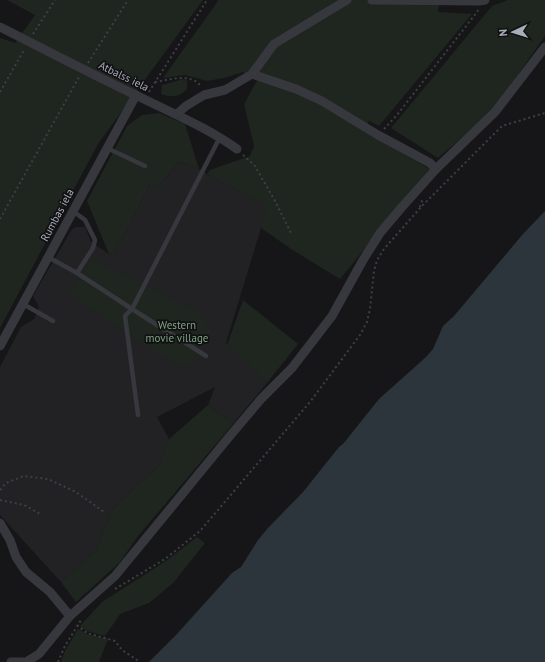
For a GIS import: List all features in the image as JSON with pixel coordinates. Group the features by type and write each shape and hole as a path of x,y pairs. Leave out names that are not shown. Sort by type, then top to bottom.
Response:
{"street":[{"path":"177,114 186,106 204,95 225,90 252,74 274,44 347,0"},
{"path":"372,0 482,1"},
{"name":"Atbalss iela","path":"0,27 29,40 84,70 177,114 220,137 237,149"},
{"path":"11,662 26,662 40,654 70,616 115,576 256,405 292,368 332,316 380,233 436,168 495,112 545,47"},
{"path":"252,74 296,89 322,101 378,135 430,163 436,168"},
{"name":"Rumbas iela","path":"0,346 107,148 140,97"},
{"path":"0,523 10,540 16,557 26,572 50,592 70,616"}],"lane":[{"path":"138,415 125,316 132,309 220,137"},
{"path":"107,148 145,166"},
{"path":"73,211 85,220 95,240 77,273"},
{"path":"48,257 77,273 206,356"},
{"path":"23,304 53,321"}],"path":[{"path":"0,92 29,40 55,0"},
{"path":"0,219 84,70 128,0"},
{"path":"140,97 155,82 207,0"},
{"path":"378,135 397,115 477,12 482,1"},
{"path":"155,82 188,78 199,84 204,95"},
{"path":"111,592 165,559 200,531 310,402 360,335 367,322 377,260 384,249 421,207 502,126 545,113"},
{"path":"237,149 255,166 292,235"},
{"path":"0,490 6,483 24,476 48,479 76,492 104,512"},
{"path":"0,500 24,505 42,515"},
{"path":"58,662 76,625 85,614"},
{"path":"80,628 87,633 114,641 122,650 140,662"}],"shaded area":[{"path":"179,161 199,169 267,206 226,343 267,383 233,424 208,405 215,387 157,417 169,439 159,465 112,510 95,552 61,582 0,515 0,367 21,327 34,319 39,307 33,296 72,229 76,227 85,227 91,242 109,254 115,252 151,182 159,186"},
{"path":"545,211 545,662 149,662 176,635 232,573 241,567 258,540 303,492 379,399 426,357 433,349 443,326 454,316 523,234"}],"green space":[{"path":"7,0 203,0 98,144 0,328 0,38 15,43 35,15"},
{"path":"217,0 440,0 438,12 472,14 379,126 369,121 363,131 430,169 340,279 291,249 261,228 266,206 207,174 210,170 250,156 254,146 244,104 258,79 243,72 224,78 207,81 185,75 163,78 218,1"},
{"path":"508,0 545,0 545,36 502,97 479,123 438,158 391,128 492,6"},
{"path":"184,79 187,81 187,89 181,94 169,96 161,94 162,85"},
{"path":"159,113 185,124 199,169 179,161 159,186 151,182 115,252 109,254 87,201 127,126 142,115"},
{"name":"Western movie village","path":"92,259 200,313 211,332 188,367 170,360 70,295"},
{"path":"243,300 298,344 267,383 227,345"},
{"path":"208,405 233,424 138,536 120,562 76,602 61,582 95,552 112,510 159,465 169,439"},
{"path":"197,537 205,543 173,583 149,603 120,614 105,636 87,631 80,626 102,602 166,561"},
{"path":"78,629 87,634 108,639 99,662 61,662 65,651"}]}
